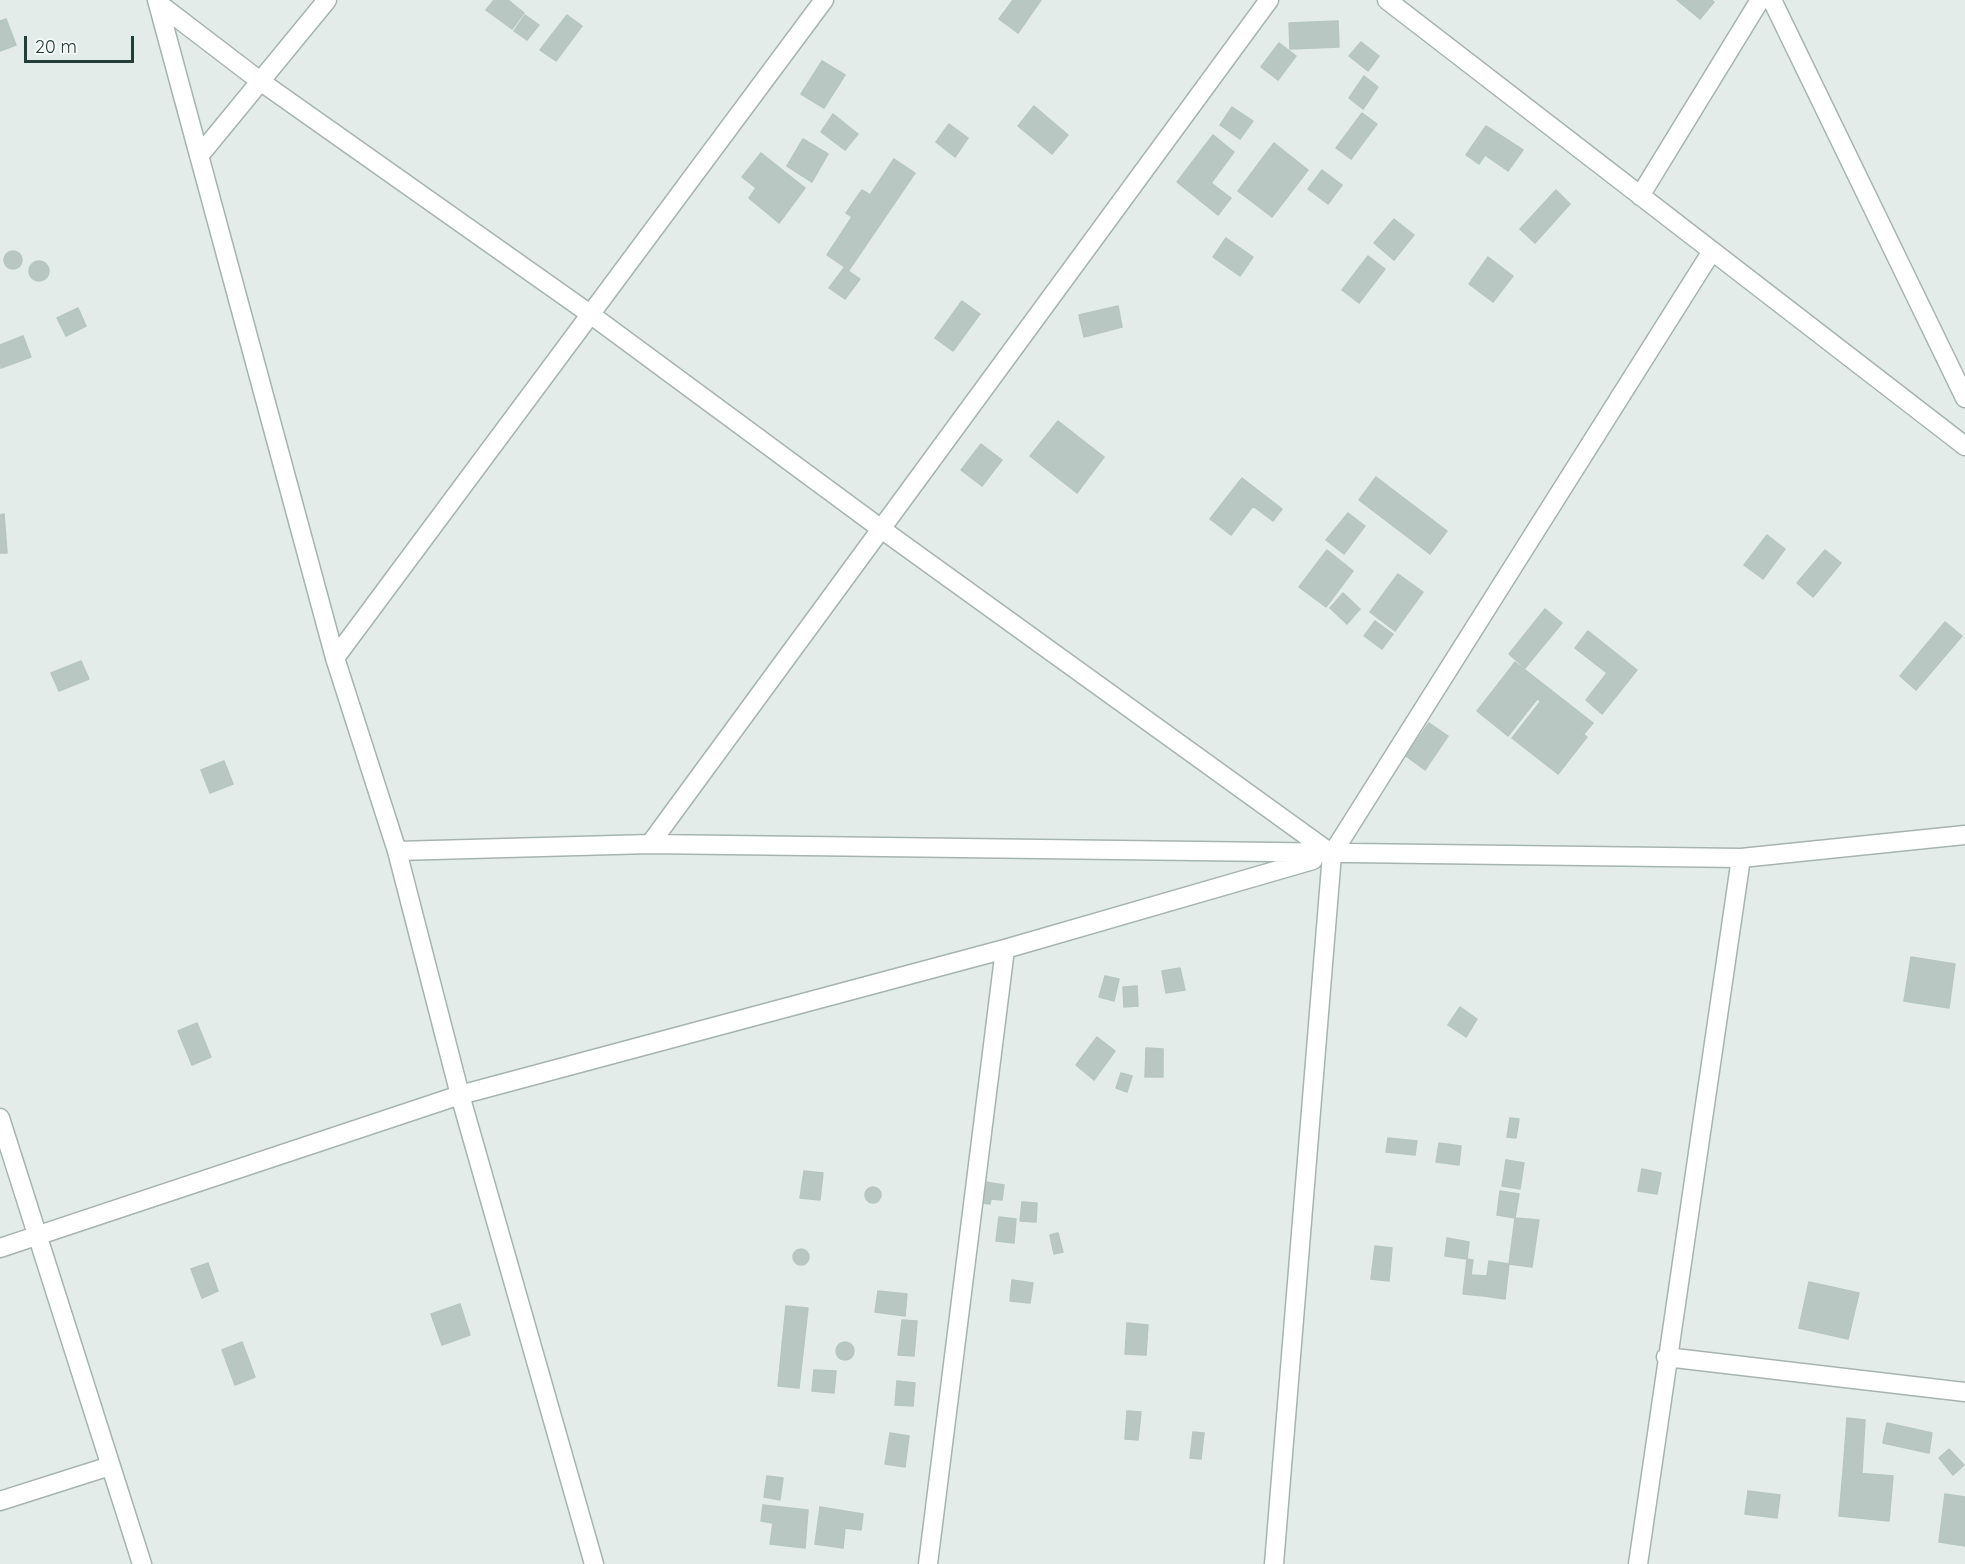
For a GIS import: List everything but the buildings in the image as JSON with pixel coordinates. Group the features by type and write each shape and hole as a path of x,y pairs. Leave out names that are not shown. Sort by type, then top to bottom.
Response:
{"street":[{"path":"199,156 327,0"},
{"path":"335,658 824,0"},
{"path":"650,844 1269,0"},
{"path":"1387,0 1965,446"},
{"path":"1640,196 1760,0"},
{"path":"1772,0 1965,398"},
{"path":"157,2 260,81 590,314 880,528 1332,854"},
{"path":"157,2 335,658 397,851 460,1095 594,1564"},
{"path":"1274,1564 1332,854 1712,250"},
{"path":"397,851 650,844 1741,858 1965,835"},
{"path":"0,1248 460,1095 1005,949 1332,854"},
{"path":"1638,1564 1666,1358 1741,858"},
{"path":"928,1564 1005,949"},
{"path":"0,1118 142,1564"},
{"path":"1666,1358 1965,1392"},
{"path":"0,1501 110,1466"}]}
